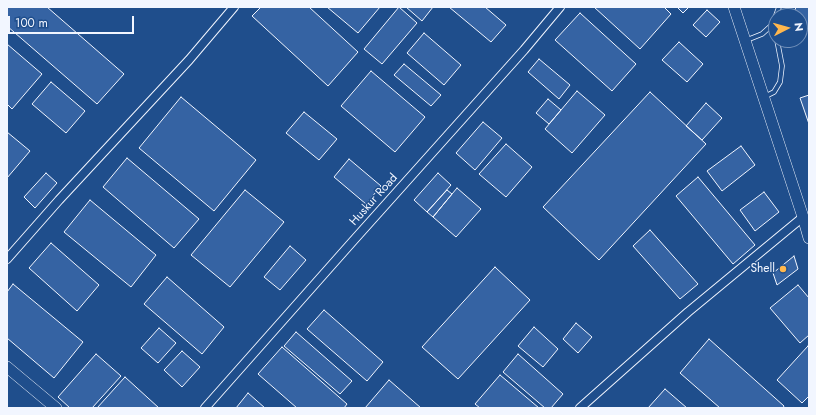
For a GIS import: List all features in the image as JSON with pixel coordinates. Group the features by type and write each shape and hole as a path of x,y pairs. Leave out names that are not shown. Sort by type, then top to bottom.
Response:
{"main road":[{"path":"734,7 809,238"},
{"path":"7,367 56,408"}],"street":[{"path":"7,259 59,200 189,60 234,7"},
{"name":"Huskur Road","path":"205,408 353,240 524,50 560,7"},
{"path":"580,408 688,312 803,217"}],"lane":[{"path":"745,41 762,34 768,29"},
{"path":"764,98 774,92 780,82 782,66 779,48"}],"building":[{"path":"7,7 47,7 124,74 97,104 7,26"},
{"path":"261,7 309,7 358,52 328,86 252,16"},
{"path":"327,7 380,7 358,33"},
{"path":"399,7 417,23 382,64 364,49"},
{"path":"406,7 433,7 422,21"},
{"path":"449,7 485,7 506,25 491,42"},
{"path":"594,7 664,7 671,14 640,49"},
{"path":"677,7 689,7 683,13"},
{"path":"809,7 809,29 808,8 796,8"},
{"path":"707,10 720,22 706,37 693,25"},
{"path":"580,13 636,64 612,91 555,40"},
{"path":"424,33 461,65 444,85 407,53"},
{"path":"679,42 703,64 687,82 662,60"},
{"path":"7,44 42,74 12,109 7,104"},
{"path":"539,59 570,85 559,99 528,72"},
{"path":"404,64 441,95 431,106 394,75"},
{"path":"371,71 425,117 395,152 341,106"},
{"path":"51,82 85,111 66,133 32,104"},
{"path":"577,91 605,115 572,153 545,129"},
{"path":"650,92 706,144 599,260 543,207"},
{"path":"809,95 809,124 800,98"},
{"path":"181,97 256,160 214,211 139,148"},
{"path":"548,99 561,110 549,124 536,113"},
{"path":"706,103 722,118 702,140 686,126"},
{"path":"304,112 337,139 319,160 286,133"},
{"path":"483,122 502,138 475,170 456,153"},
{"path":"7,132 30,151 7,178"},
{"path":"506,144 532,167 506,197 479,174"},
{"path":"741,146 755,165 722,191 707,171"},
{"path":"127,158 199,219 174,248 103,187"},
{"path":"349,159 381,186 366,204 334,177"},
{"path":"46,173 57,183 35,208 24,197"},
{"path":"438,173 451,185 427,212 414,200"},
{"path":"698,177 755,245 733,264 676,196"},
{"path":"457,188 481,209 456,237 433,217"},
{"path":"245,190 284,222 230,287 191,255"},
{"path":"447,190 452,194 433,217 427,212"},
{"path":"764,192 779,212 755,231 740,210"},
{"path":"90,200 156,255 131,287 64,232"},
{"path":"650,230 698,284 680,299 633,246"},
{"path":"51,243 99,285 77,311 29,268"},
{"path":"290,246 306,260 280,290 264,277"},
{"path":"794,256 798,269 777,285 773,273"},
{"path":"495,267 530,300 458,379 422,347"},
{"path":"167,277 224,327 202,354 144,304"},
{"path":"13,284 83,342 54,378 7,338 7,292"},
{"path":"798,285 809,298 809,335 800,343 770,308"},
{"path":"324,310 383,362 367,381 307,329"},
{"path":"576,323 592,337 578,353 563,339"},
{"path":"534,327 558,349 543,367 518,346"},
{"path":"159,328 176,343 158,363 141,348"},
{"path":"296,332 352,381 340,394 284,346"},
{"path":"709,339 784,406 783,408 720,408 680,373"},
{"path":"808,346 809,396 802,403 777,380"},
{"path":"282,347 347,404 344,408 297,408 258,374"},
{"path":"182,351 200,367 182,387 164,370"},
{"path":"96,354 121,376 92,408 70,408 58,397"},
{"path":"518,354 563,394 551,408 545,408 503,372"},
{"path":"500,375 539,408 480,408 475,404"},
{"path":"125,377 159,408 97,408"},
{"path":"389,380 421,408 365,408"},
{"path":"665,389 687,408 648,408"},
{"path":"248,393 265,408 236,408"}],"place":[{"name":"Shell","path":"783,269"}]}
